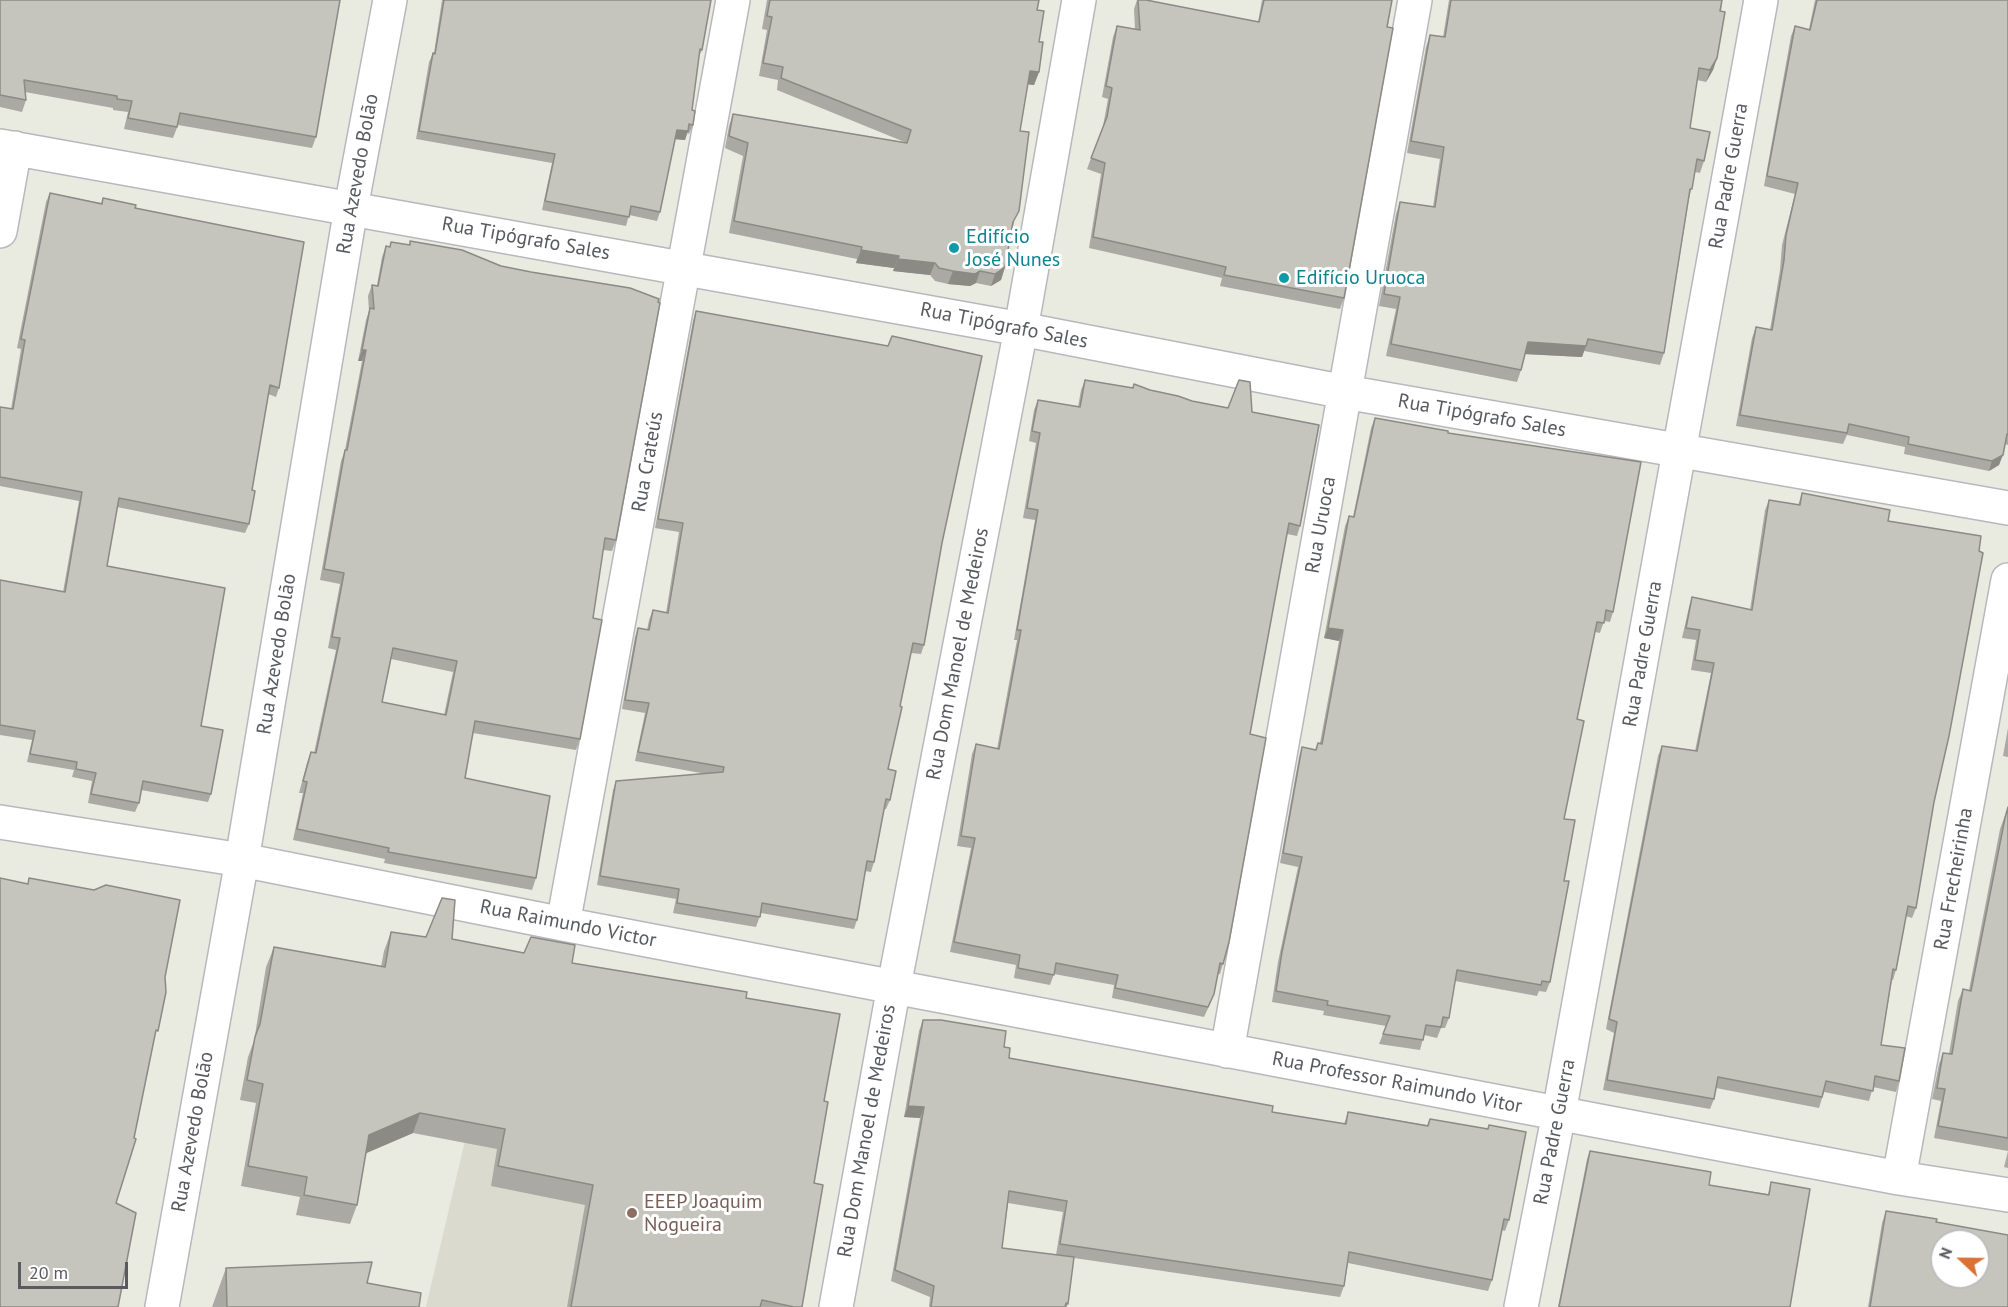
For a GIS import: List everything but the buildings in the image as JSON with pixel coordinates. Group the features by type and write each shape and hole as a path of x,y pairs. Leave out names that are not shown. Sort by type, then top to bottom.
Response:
{"street":[{"name":"Rua Azevedo Bolão","path":"162,1307 242,860 351,208 390,0"},
{"name":"Rua Crateús","path":"564,924 733,0"},
{"name":"Rua Dom Manoel de Medeiros","path":"836,1307 894,986 1021,329 1079,0"},
{"name":"Rua Uruoca","path":"1227,1051 1415,0"},
{"name":"Rua Padre Guerra","path":"1521,1307 1559,1113 1761,0"},
{"name":"Rua Tipógrafo Sales","path":"7,147 1021,329 1345,392 2008,508"},
{"path":"0,231 7,147"},
{"name":"Rua Frecheirinha","path":"1899,1178 2008,580"},
{"path":"0,822 242,860"},
{"name":"Rua Raimundo Victor","path":"242,860 894,986"},
{"name":"Rua Professor Raimundo Vitor","path":"894,986 1899,1178 2008,1195"}],"shaded area":[{"name":"EEEP Joaquim Nogueira","path":"467,1132 799,1307 426,1307"}],"place":[{"name":"Edifício José Nunes","path":"954,248"},
{"name":"Edifício Uruoca","path":"1284,278"},
{"name":"EEEP Joaquim Nogueira","path":"632,1213"}]}
